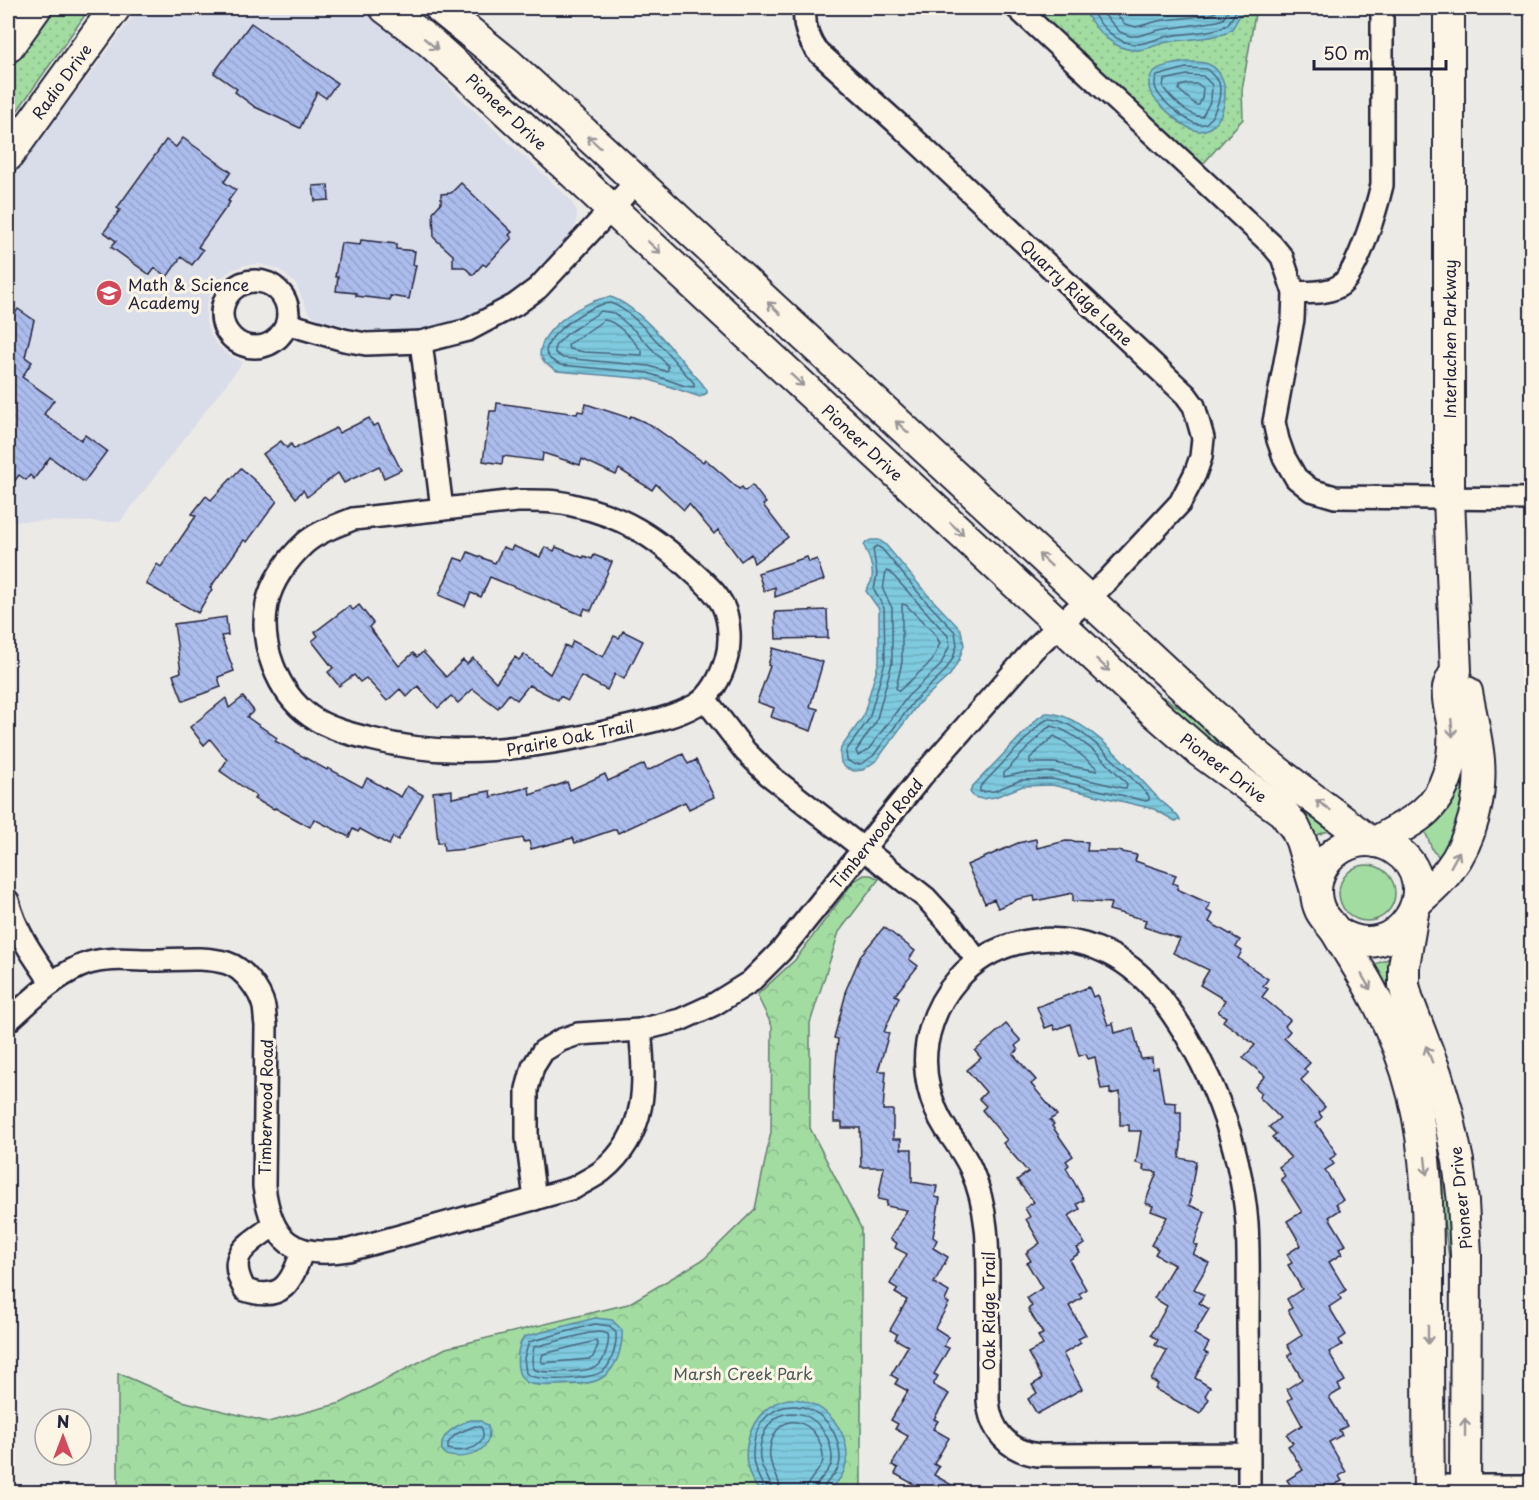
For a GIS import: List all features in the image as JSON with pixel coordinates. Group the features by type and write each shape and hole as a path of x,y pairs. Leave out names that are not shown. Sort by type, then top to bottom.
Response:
{"street":[{"path":"8,47 36,8"},
{"name":"Radio Drive","path":"8,156 115,8"},
{"name":"Pioneer Drive","path":"385,8 461,69 1188,741 1283,812 1302,841 1316,891"},
{"name":"Pioneer Drive","path":"440,8 509,64 637,181 1254,753 1372,841"},
{"name":"Quarry Ridge Lane","path":"805,8 808,39 817,51 1175,382 1194,406 1203,438 1196,474 1179,503 1088,599"},
{"path":"1017,8 1272,245 1282,257 1293,293 1293,319 1274,422 1284,457 1296,478 1311,490 1335,497 1532,499"},
{"path":"1293,293 1331,290 1341,286 1357,260 1376,211 1382,185 1382,8"},
{"name":"Interlachen Parkway","path":"1372,841 1422,814 1431,805 1443,788 1452,753 1453,728 1448,688 1455,671 1449,498 1449,8"},
{"path":"288,324 366,344 421,342 468,330 514,305 538,288 637,181"},
{"path":"421,342 442,509"},
{"name":"Prairie Oak Trail","path":"517,501 570,504 622,521 665,546 709,587 723,606 728,628 729,651 722,672 705,699 685,711 668,717 565,741 495,751 458,751 386,743 331,727 310,716 292,699 278,678 269,652 266,629 267,603 275,582 305,543 329,528 352,519 517,501"},
{"name":"Timberwood Road","path":"535,1199 527,1138 527,1089 533,1067 543,1051 561,1040 578,1034 640,1030 680,1020 713,1005 750,981 781,951 862,849 965,727 1034,650 1088,599"},
{"name":"Interlachen Parkway","path":"1415,907 1454,863 1470,828 1477,801 1479,777 1477,746 1467,686 1455,671"},
{"path":"705,699 745,751 769,775 936,908 977,960"},
{"path":"1372,841 1391,847 1407,861 1417,880 1415,907 1406,924 1395,933 1376,941 1356,941 1337,932 1326,921 1320,912 1316,891 1320,871 1332,855 1349,844 1372,841"},
{"path":"8,902 12,918 25,945 52,983"},
{"name":"Pioneer Drive","path":"1415,907 1404,966 1405,988 1447,1110 1458,1161 1463,1202 1466,1255 1465,1489"},
{"name":"Pioneer Drive","path":"1337,932 1371,991 1392,1034 1413,1093 1422,1139 1428,1202 1429,1489"},
{"name":"Oak Ridge Trail","path":"1249,1454 1038,1455 1012,1447 997,1430 991,1417 988,1400 988,1247 985,1212 970,1167 936,1110 926,1069 928,1040 940,1003 953,984 977,960 1005,947 1041,940 1072,941 1100,949 1126,963 1146,981 1164,1003 1192,1046 1209,1079 1227,1125 1245,1205 1248,1251 1249,1454 1249,1492"},
{"name":"Timberwood Road","path":"8,1021 52,983 90,962 209,960 228,963 244,974 256,989 264,1006 266,1025 264,1186 267,1209 273,1226"},
{"path":"303,1250 286,1286 273,1294 260,1295 245,1290 237,1276 236,1262 244,1248 273,1226 286,1242 303,1250 324,1254 349,1250 574,1188 602,1171 621,1149 636,1122 644,1095 640,1030"},
{"path":"1429,1489 1532,1486"}],"shaded area":[{"path":"139,8 364,8 421,57 467,104 570,199 577,212 576,224 538,270 503,299 451,323 411,331 389,332 358,329 318,319 308,312 296,284 280,270 260,264 244,265 234,269 220,278 211,291 206,306 206,322 211,336 219,347 230,356 243,362 120,522 8,521 8,183"}],"green space":[{"path":"50,8 90,8 8,124 8,68"},
{"path":"1017,8 1256,8 1242,90 1243,119 1195,173"},
{"path":"1163,697 1205,724 1248,763 1270,788 1159,702"},
{"path":"1459,760 1472,781 1445,862 1433,851 1422,824"},
{"path":"1302,806 1332,827 1314,836 1299,810"},
{"path":"1367,865 1378,867 1387,873 1393,882 1395,893 1393,904 1387,913 1378,919 1367,921 1356,919 1347,913 1341,904 1339,893 1341,882 1347,873 1356,867"},
{"name":"Marsh Creek Park","path":"864,875 871,875 879,879 839,932 810,1023 810,1128 861,1228 861,1492 118,1492 118,1373 182,1401 268,1422 341,1403 446,1348 628,1304 704,1259 755,1209 771,1132 772,1026 757,995 795,960 854,881"},
{"path":"1390,958 1393,996 1388,998 1371,966"},
{"path":"1423,1066 1439,1119 1455,1258 1449,1258"}],"water":[{"path":"1083,8 1244,8 1232,29 1224,34 1131,50 1122,48 1106,38"},
{"path":"1185,62 1208,64 1217,70 1222,79 1225,90 1222,113 1209,129 1199,131 1183,125 1161,106 1150,90 1149,80 1156,70 1166,65"},
{"path":"610,297 633,310 646,321 700,381 707,393 700,397 647,379 557,371 545,363 540,355 542,345 556,325 577,309"},
{"path":"871,540 879,540 885,544 961,630 964,645 959,660 950,675 918,704 877,760 863,770 854,771 841,763 841,748 863,717 879,661 879,609 866,591 871,582 872,568 864,546"},
{"path":"1046,713 1060,715 1091,732 1122,759 1180,820 1175,821 1154,809 1052,785 1023,786 995,797 982,799 974,797 970,792 972,787 1038,718"},
{"path":"595,1318 612,1320 622,1330 622,1344 618,1357 608,1373 595,1381 579,1384 540,1385 528,1383 523,1379 517,1362 519,1348 524,1337"},
{"path":"789,1399 802,1400 825,1412 842,1433 847,1458 844,1471 839,1480 826,1492 761,1492 752,1480 747,1466 746,1452 754,1424 763,1412"},
{"path":"470,1420 479,1420 488,1426 489,1435 483,1448 462,1457 446,1455 442,1450 443,1439 455,1427"}],"building":[{"path":"251,23 337,83 326,98 317,92 300,128 255,107 235,92 237,89 214,73"},
{"path":"183,138 231,172 224,182 236,190 198,247 203,250 192,265 181,257 167,277 155,268 150,275 111,247 116,241 104,232 120,210 117,208 166,140 176,147"},
{"path":"461,183 512,232 509,235 512,238 486,266 483,264 473,275 464,267 453,267 453,255 434,238 433,212 441,203 441,194 451,193"},
{"path":"328,185 329,200 315,201 313,186"},
{"path":"361,240 396,244 396,249 415,251 413,265 416,265 409,299 390,296 390,300 336,291 338,277 335,277 341,243 360,245"},
{"path":"18,309 34,320 25,357 32,362 22,377 54,400 44,414 81,440 85,435 107,451 84,482 50,457 34,479 30,475 26,480 19,475 8,490 8,323"},
{"path":"497,403 577,414 578,411 583,412 586,404 629,418 631,416 651,425 703,462 705,459 739,489 742,487 745,491 752,485 766,503 763,505 788,537 754,563 751,554 741,561 718,530 714,534 689,504 684,510 656,484 652,490 619,469 616,475 582,459 580,465 543,453 542,461 503,456 502,464 483,461 490,411 496,411"},
{"path":"369,418 373,426 378,424 401,470 384,478 379,466 344,483 338,473 307,497 303,490 296,498 263,454 281,441 287,448 291,444 294,449 336,428 339,433"},
{"path":"241,468 277,501 247,542 244,540 210,588 212,589 198,613 146,584 157,564 161,567 196,516 192,514 206,496 211,500"},
{"path":"513,546 540,557 545,547 554,551 556,547 583,558 584,556 592,559 594,555 612,562 591,611 585,608 582,615 490,577 481,597 471,593 465,606 439,595 455,558 464,561 468,552 495,563 503,547 511,550"},
{"path":"807,557 809,562 817,559 824,580 775,597 775,587 764,591 758,573"},
{"path":"359,605 373,623 369,627 399,666 413,653 417,657 423,652 446,677 463,660 467,664 473,658 496,682 515,657 519,660 524,654 550,674 565,645 570,648 573,641 603,657 614,636 619,638 623,631 643,641 624,679 615,674 607,690 581,676 568,700 560,696 558,700 529,685 517,700 509,694 498,708 473,689 458,703 451,696 438,708 418,686 407,697 400,689 387,701 366,678 360,682 354,675 339,686 328,672 333,668 312,641 318,636 315,632 349,606 353,610"},
{"path":"827,610 828,638 776,639 775,612"},
{"path":"226,617 228,635 221,636 234,671 218,677 221,687 183,701 173,675 181,672 174,624"},
{"path":"773,648 823,662 810,707 818,709 811,731 771,717 774,708 757,702 770,666 768,665"},
{"path":"243,697 254,711 247,717 277,738 275,741 327,770 328,768 362,787 367,778 401,797 407,786 423,795 398,840 393,837 389,845 360,829 358,832 353,829 349,837 314,819 310,827 254,799 256,796 220,771 227,760 210,739 204,745 190,727 226,698 229,708"},
{"path":"683,754 688,764 696,760 714,797 689,809 685,802 618,833 616,829 575,843 573,838 531,849 529,841 524,842 523,838 444,851 443,842 438,843 433,792 452,790 452,798 490,791 491,797 529,787 530,795 567,782 570,790 605,774 608,781 644,764 647,771"},
{"path":"1036,839 1037,848 1066,841 1088,842 1087,851 1118,851 1137,855 1135,861 1176,875 1173,883 1178,885 1177,889 1210,904 1207,911 1213,914 1209,922 1240,940 1236,947 1242,951 1238,958 1268,979 1263,986 1268,989 1262,997 1290,1020 1285,1026 1290,1031 1284,1038 1310,1063 1304,1069 1308,1073 1301,1080 1325,1107 1319,1113 1322,1117 1316,1123 1337,1154 1330,1159 1334,1164 1325,1170 1343,1200 1336,1204 1340,1210 1329,1217 1346,1245 1339,1249 1342,1254 1329,1262 1346,1290 1339,1295 1341,1299 1329,1307 1346,1335 1339,1340 1342,1345 1329,1352 1345,1381 1338,1385 1341,1390 1329,1397 1347,1426 1339,1430 1342,1435 1329,1442 1346,1472 1339,1476 1342,1481 1321,1492 1295,1492 1287,1480 1303,1470 1288,1446 1293,1443 1287,1435 1302,1425 1288,1400 1292,1398 1287,1389 1302,1379 1288,1355 1292,1353 1287,1345 1302,1335 1288,1310 1292,1308 1287,1299 1302,1289 1288,1265 1292,1263 1287,1254 1301,1245 1287,1221 1302,1212 1281,1179 1285,1176 1279,1167 1291,1158 1272,1137 1276,1134 1269,1127 1280,1118 1259,1097 1262,1093 1255,1087 1265,1076 1243,1058 1255,1045 1223,1021 1226,1017 1218,1012 1225,1000 1200,985 1209,970 1173,953 1180,939 1144,927 1146,920 1109,910 1111,903 1073,901 1073,893 1035,901 1034,896 1018,899 998,908 994,899 985,903 967,865 1018,843"},
{"path":"884,927 915,951 909,959 918,966 895,995 899,997 884,1032 889,1033 878,1071 886,1071 883,1110 893,1110 893,1139 901,1139 901,1149 912,1149 912,1182 937,1186 935,1197 940,1198 933,1237 937,1240 933,1248 948,1257 934,1283 949,1292 945,1301 949,1303 935,1328 949,1337 944,1346 949,1348 934,1374 938,1376 933,1385 949,1394 934,1419 938,1421 933,1429 949,1438 934,1464 939,1467 934,1475 964,1492 928,1492 895,1474 898,1468 892,1465 908,1436 895,1429 898,1424 891,1420 908,1391 895,1384 898,1379 891,1375 908,1346 895,1339 897,1334 890,1330 907,1300 895,1293 898,1289 890,1284 907,1254 895,1248 897,1243 890,1239 907,1210 886,1206 887,1201 878,1199 884,1167 861,1167 860,1128 842,1128 842,1122 834,1122 838,1039 834,1038 845,992 861,955"},
{"path":"1089,987 1093,997 1097,995 1108,1025 1113,1023 1115,1033 1133,1028 1141,1059 1152,1058 1153,1068 1158,1067 1164,1102 1176,1103 1176,1112 1181,1112 1179,1158 1196,1161 1189,1205 1205,1212 1194,1244 1198,1246 1193,1254 1209,1263 1194,1289 1204,1295 1199,1303 1209,1309 1194,1334 1209,1343 1204,1352 1208,1354 1195,1378 1210,1387 1205,1396 1209,1399 1200,1414 1155,1389 1158,1384 1151,1380 1167,1351 1155,1345 1158,1340 1151,1335 1167,1306 1154,1298 1174,1265 1155,1254 1158,1249 1151,1245 1167,1217 1151,1211 1153,1206 1145,1203 1157,1172 1143,1170 1144,1165 1136,1163 1141,1131 1129,1131 1129,1125 1120,1125 1120,1092 1110,1094 1110,1088 1101,1089 1095,1057 1088,1059 1086,1054 1079,1056 1070,1024 1055,1030 1053,1025 1045,1028 1037,1007"},
{"path":"1006,1024 1021,1041 1015,1046 1018,1050 1013,1054 1036,1080 1031,1084 1057,1115 1050,1120 1073,1156 1066,1161 1069,1165 1066,1168 1084,1200 1077,1204 1080,1209 1068,1216 1085,1244 1077,1248 1080,1253 1069,1260 1086,1289 1079,1294 1082,1298 1069,1306 1086,1335 1078,1339 1081,1343 1063,1354 1082,1389 1037,1414 1028,1399 1037,1393 1032,1385 1042,1379 1028,1353 1043,1345 1038,1336 1043,1334 1028,1309 1032,1306 1027,1298 1042,1288 1027,1263 1031,1261 1026,1253 1040,1243 1026,1219 1030,1217 1025,1208 1034,1202 1017,1180 1028,1172 1003,1143 1007,1140 982,1110 986,1106 979,1099 986,1092 967,1070 981,1058 975,1051"}],"place":[{"name":"Math & Science Academy","path":"109,293"}]}
